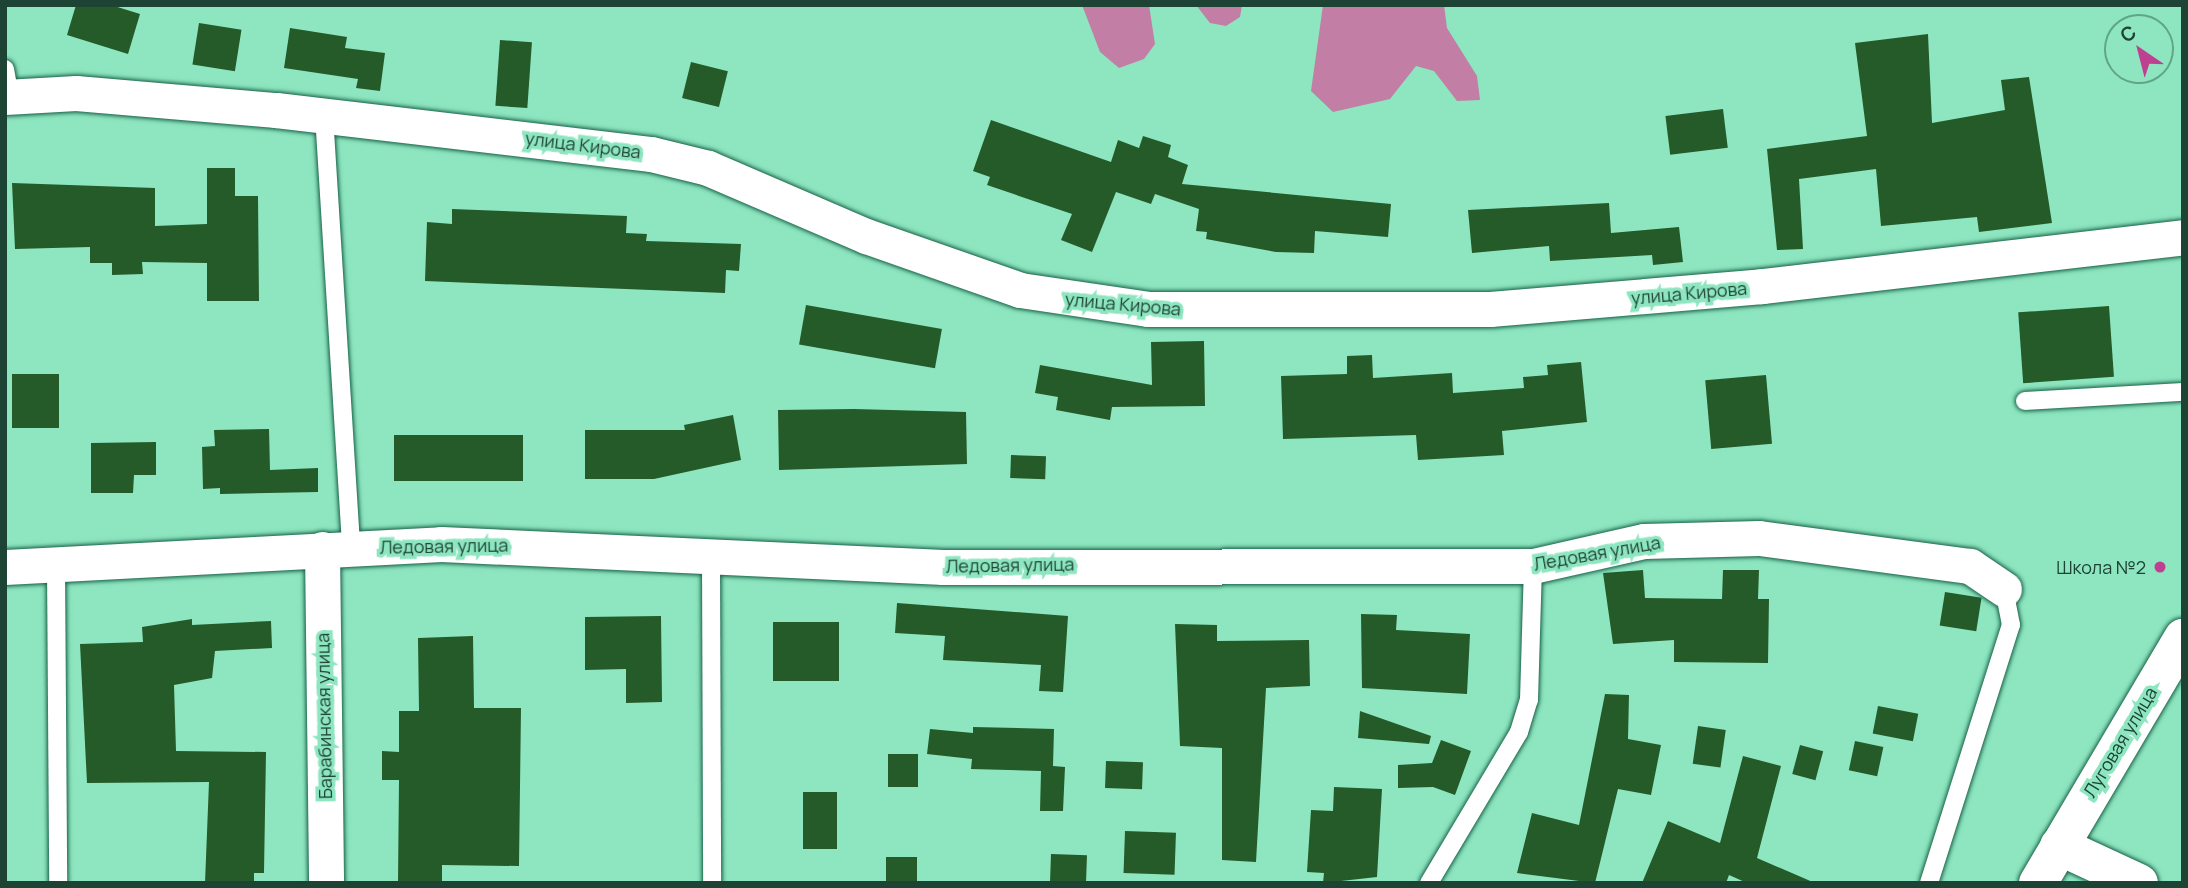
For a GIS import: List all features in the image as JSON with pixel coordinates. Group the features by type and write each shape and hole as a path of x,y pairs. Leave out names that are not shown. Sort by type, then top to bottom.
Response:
{"main road":[{"name":"Луговая улица","path":"2038,883 2183,638"},
{"path":"2059,846 2139,883"}],"street":[{"name":"улица Кирова","path":"7,88 324,115 651,154 708,169 995,282 1085,303 1148,309 1490,309 1762,286 2183,237"},
{"name":"Ледовая улица","path":"5,567 337,549 559,546 943,567 1533,566 1644,541 1759,538 1970,566 2004,589"},
{"name":"Барабинская улица","path":"326,883 337,549"}],"lane":[{"path":"324,115 337,549"},
{"path":"2025,401 2183,392"},
{"path":"711,555 712,883"},
{"path":"55,565 58,883"},
{"path":"1429,883 1519,732 1529,700 1533,566"},
{"path":"1929,883 2011,625 2004,589"}],"shaded area":[{"path":"1082,5 1149,5 1155,44 1144,59 1119,68 1100,52"},
{"path":"1196,5 1242,5 1240,17 1226,26 1210,23"},
{"path":"1323,5 1444,5 1447,28 1477,76 1480,100 1457,101 1434,71 1416,66 1390,99 1333,112 1311,91"}],"building":[{"path":"76,5 111,5 140,14 128,54 67,35"},
{"path":"199,23 241,30 235,71 192,64"},
{"path":"290,28 347,37 345,48 385,53 380,91 356,88 358,79 284,68"},
{"path":"1928,34 1932,123 2005,110 2001,80 2029,77 2052,223 1979,232 1977,217 1881,226 1876,169 1799,179 1803,249 1777,250 1767,149 1867,136 1855,43"},
{"path":"500,40 532,42 527,108 495,106"},
{"path":"691,62 728,71 719,107 682,98"},
{"path":"1723,109 1728,148 1670,155 1665,116"},
{"path":"991,120 1111,162 1118,140 1139,148 1143,136 1171,145 1168,157 1188,165 1182,184 1391,204 1388,237 1315,231 1314,253 1276,252 1206,239 1207,232 1196,231 1199,209 1155,194 1151,204 1116,192 1092,252 1061,240 1072,214 987,185 990,177 973,171"},
{"path":"207,168 235,168 235,196 258,196 259,301 207,301 207,263 142,262 143,274 112,275 112,263 90,263 90,247 15,249 12,183 155,188 155,226 207,224"},
{"path":"1609,203 1611,233 1679,227 1683,262 1653,265 1652,255 1550,261 1549,246 1472,253 1468,210"},
{"path":"452,209 627,216 626,233 647,234 646,241 741,244 739,271 726,270 725,293 425,281 427,222 452,224"},
{"path":"806,305 942,329 935,368 799,344"},
{"path":"2109,306 2114,377 2023,383 2018,312"},
{"path":"1204,341 1205,406 1112,407 1110,420 1056,410 1058,397 1035,393 1040,365 1152,385 1151,342"},
{"path":"1372,355 1373,378 1452,373 1453,393 1524,388 1523,377 1548,375 1547,365 1581,362 1587,422 1502,431 1504,455 1418,460 1416,435 1283,439 1281,376 1347,374 1347,356"},
{"path":"12,374 59,374 59,428 12,428"},
{"path":"1766,375 1772,444 1711,449 1705,380"},
{"path":"778,410 966,412 967,464 779,470"},
{"path":"733,415 741,460 654,479 585,479 585,430 685,430 684,425"},
{"path":"269,429 270,470 318,468 318,492 220,494 220,488 203,489 202,447 215,446 214,430"},
{"path":"394,435 523,435 523,481 394,481"},
{"path":"156,442 156,475 134,475 133,493 91,493 91,443"},
{"path":"1011,455 1046,456 1045,479 1010,478"},
{"path":"1643,570 1645,598 1722,599 1723,570 1759,570 1758,599 1769,599 1768,663 1674,662 1674,640 1613,644 1603,573"},
{"path":"1945,592 1982,598 1976,631 1940,626"},
{"path":"897,603 1068,616 1063,692 1039,691 1041,665 943,660 945,636 895,633"},
{"path":"1361,614 1397,615 1396,630 1470,634 1467,694 1362,688"},
{"path":"661,616 662,702 626,703 626,669 585,670 585,617"},
{"path":"192,619 192,625 271,621 272,648 215,651 212,678 174,685 176,751 266,752 264,873 254,873 254,883 205,883 209,782 87,783 80,644 143,642 142,627"},
{"path":"773,622 839,622 839,681 773,681"},
{"path":"1175,624 1217,625 1217,641 1309,640 1310,686 1266,688 1256,862 1222,860 1222,748 1180,746"},
{"path":"473,636 474,708 521,708 519,866 442,865 442,883 398,883 399,780 382,780 382,751 399,752 399,711 419,711 418,638"},
{"path":"1605,694 1629,695 1628,739 1661,745 1651,795 1618,789 1595,883 1517,873 1532,813 1579,825"},
{"path":"1878,706 1918,714 1913,741 1873,733"},
{"path":"1360,711 1431,736 1429,744 1358,738"},
{"path":"1698,726 1726,730 1720,768 1693,764"},
{"path":"973,727 1054,729 1053,766 1065,767 1063,811 1040,811 1041,771 971,769 972,759 927,754 930,729 973,733"},
{"path":"1441,740 1471,751 1455,795 1433,787 1398,788 1398,765 1432,763"},
{"path":"1855,741 1883,747 1877,776 1849,770"},
{"path":"1800,745 1823,751 1815,780 1792,774"},
{"path":"888,754 918,754 918,787 888,787"},
{"path":"1743,756 1781,766 1757,858 1815,883 1747,883 1729,875 1726,883 1642,883 1668,821 1720,843"},
{"path":"1106,761 1143,762 1142,789 1105,788"},
{"path":"1334,787 1382,789 1377,877 1323,883 1324,873 1307,872 1311,810 1333,811"},
{"path":"803,792 837,792 837,849 803,849"},
{"path":"1125,831 1176,833 1175,875 1124,873"},
{"path":"1051,854 1087,855 1086,883 1050,883"},
{"path":"886,857 917,857 917,883 886,883"}],"place":[{"name":"Школа №2","path":"2160,567"}]}
